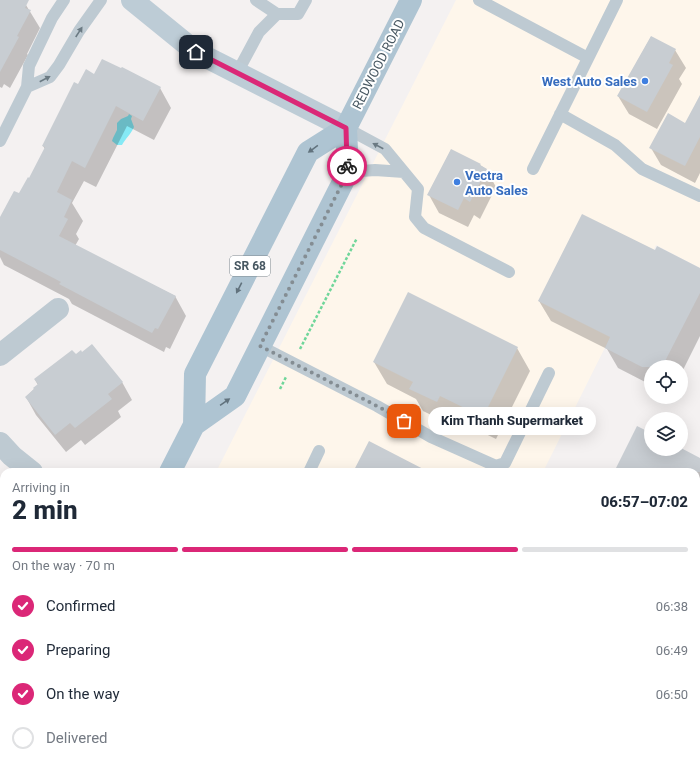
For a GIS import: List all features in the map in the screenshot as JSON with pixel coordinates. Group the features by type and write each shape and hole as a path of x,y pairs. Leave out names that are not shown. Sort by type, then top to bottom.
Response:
{"main road":[{"name":"REDWOOD ROAD","path":"194,425 235,396 348,172 346,128 411,0"},
{"name":"REDWOOD ROAD","path":"172,468 194,425 196,374 308,152 346,128"}],"street":[{"path":"132,0 196,52 346,128"},
{"path":"0,355 58,310"},
{"path":"0,443 12,456 27,468"}],"lane":[{"path":"0,141 5,118 27,87 29,66 52,18 64,0"},
{"path":"27,87 50,77 59,65 79,31 101,0"},
{"path":"256,0 277,14 298,14 306,0"},
{"path":"479,0 588,58"},
{"path":"533,169 617,0"},
{"path":"237,73 259,32 277,14"},
{"path":"560,114 615,144 642,169 700,196"},
{"path":"346,128 386,150 418,189 414,217 424,228 508,272"},
{"path":"348,172 375,170 404,172"},
{"path":"260,346 377,406 432,437 496,466 505,463 549,373"},
{"path":"311,468 319,451"}],"path":[{"path":"280,389 357,238"}],"shaded area":[{"path":"456,0 700,0 700,268 656,245 545,468 218,468"}],"water":[{"path":"129,114 132,116 131,119 134,127 122,145 117,145 112,141 117,130 117,123"}],"building":[{"path":"0,0 29,0 25,8 31,10 17,36 19,37 0,72"},
{"name":"West Auto Sales","path":"651,36 676,49 669,63 673,65 647,112 617,96"},
{"path":"102,59 121,68 122,67 161,87 143,121 116,106 85,168 72,161 57,192 72,200 64,217 68,219 59,236 176,296 158,329 155,328 152,333 59,284 61,282 0,250 0,217 14,191 19,193 28,177 29,178 45,147 42,146 74,82 78,84 86,69 94,74"},
{"path":"700,95 700,137 685,166 649,148 668,113 685,123"},
{"name":"Vectra Auto Sales","path":"451,149 481,164 480,165 487,169 470,202 464,198 458,210 427,195"},
{"path":"582,214 655,250 657,246 700,268 700,293 666,360 644,360 644,367 605,348 610,337 538,301"},
{"path":"408,292 518,347 483,417 440,396 437,402 409,389 413,382 373,362"},
{"path":"92,344 123,382 108,394 112,399 75,428 70,423 55,435 25,397 38,384 34,379 72,350 76,354 81,350 82,352"},
{"path":"637,426 644,430 644,456 688,456 688,452 700,458 700,468 616,468"},
{"path":"369,441 421,468 355,468"}],"way so far":[{"path":"347,166 348,172 260,346 404,421"}],"place":[{"name":"West Auto Sales","path":"645,81"},
{"name":"Vectra Auto Sales","path":"457,182"},
{"name":"Kim Thanh Supermarket","path":"404,421"}],"route":[{"path":"196,52 346,128 347,166"}]}
